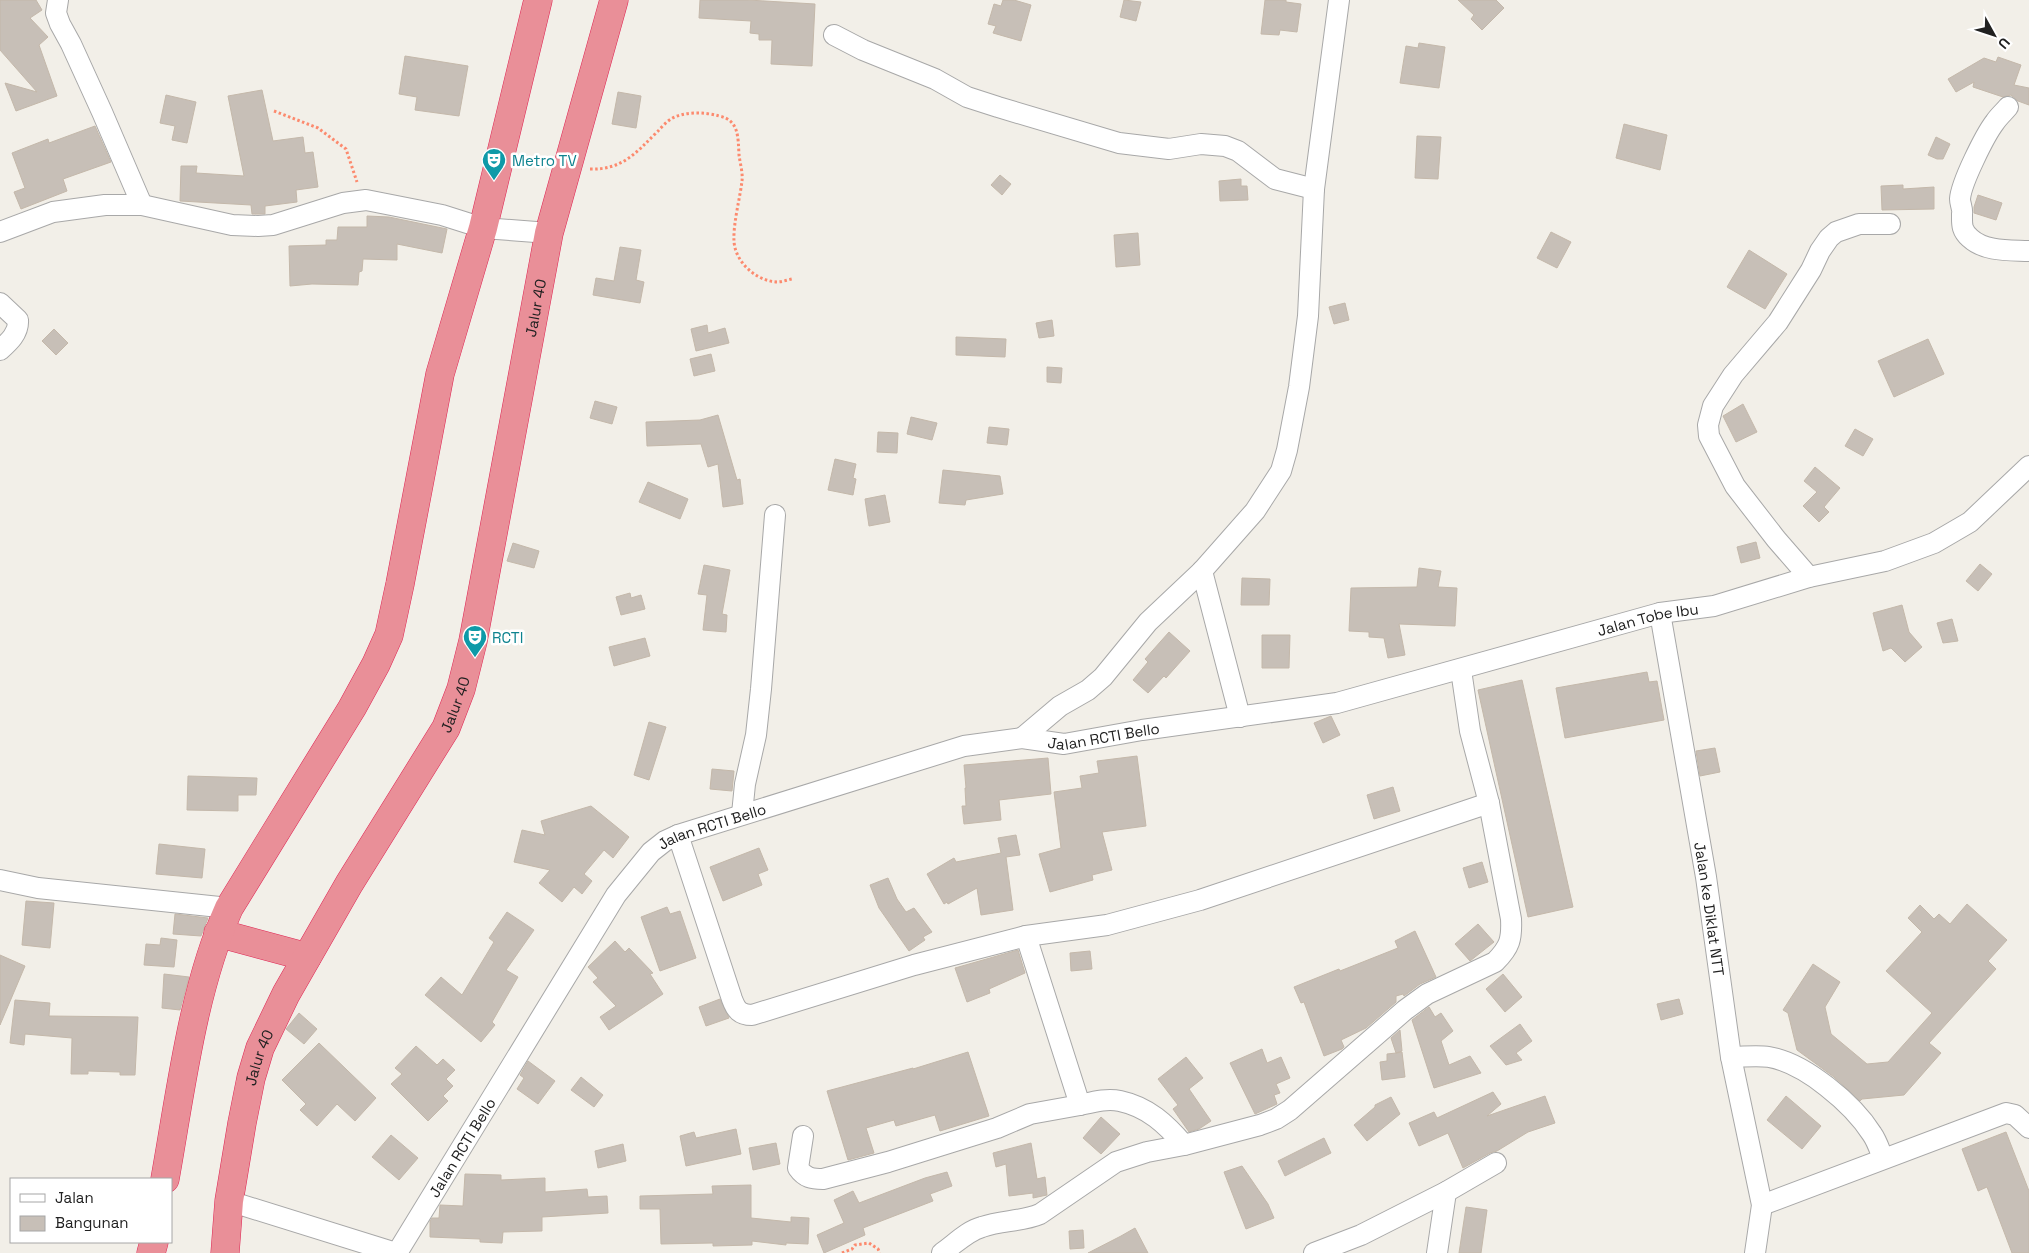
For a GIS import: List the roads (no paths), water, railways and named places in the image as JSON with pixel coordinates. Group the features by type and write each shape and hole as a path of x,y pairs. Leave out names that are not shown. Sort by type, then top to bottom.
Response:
{"highway":[{"path":"165,1178 197,1006 218,933 229,908 352,708 376,664 389,635 440,374 483,228 538,0"},
{"name":"Jalur 40","path":"225,1253 229,1201 251,1078 260,1048 286,994 349,884 446,728 461,690 473,641 550,233 614,0"},
{"path":"218,933 307,957"}],"street":[{"path":"58,0 56,13 60,24 71,44 142,205"},
{"path":"1022,738 1060,706 1088,690 1103,677 1148,622 1202,571 1255,511 1281,471 1288,450 1299,387 1308,316 1314,189 1339,0"},
{"path":"834,35 863,50 935,80 967,97 1119,143 1169,149 1201,144 1225,146 1238,151 1269,177 1314,189"},
{"path":"2008,107 1992,128 1964,183 1960,199 1963,212 1961,223 1970,239 1980,245 1996,249 2029,251"},
{"path":"0,232 54,212 105,205 142,205 232,225 258,226 273,225 343,203 366,200 442,215 483,228 550,233"},
{"path":"1809,578 1735,486 1709,436 1708,425 1710,416 1720,394 1745,360 1778,322 1812,270 1820,251 1829,238 1836,232 1859,224 1890,224"},
{"path":"0,303 18,320 19,327 0,350"},
{"name":"Jalan Tobe Ibu","path":"1240,717 1337,703 1660,613 1714,606 1809,578 1885,561 1934,543 1970,522 2029,466"},
{"path":"742,814 745,784 756,735 759,708 775,515"},
{"path":"1202,571 1240,717"},
{"name":"Jalan ke Diklat NTT","path":"1660,613 1706,877 1731,1057 1762,1205 1755,1253"},
{"path":"942,1253 967,1234 983,1226 1030,1218 1040,1214 1103,1169 1116,1162 1147,1152 1276,1119 1290,1110 1405,1010 1427,994 1495,962 1502,955 1512,938 1511,919 1490,803 1470,731 1461,670"},
{"name":"Jalan RCTI Bello","path":"396,1253 616,895 651,852 665,841 742,814 964,746 1022,738 1064,744 1142,730 1240,717"},
{"path":"678,835 734,1006 744,1015 752,1015 914,965 1026,936 1106,925 1200,900 1490,803"},
{"path":"0,880 38,888 229,908"},
{"path":"1026,936 1080,1105"},
{"path":"1731,1057 1769,1057 1791,1064 1811,1074 1842,1100 1872,1134 1883,1158"},
{"path":"804,1136 798,1168 803,1175 813,1179 823,1179 888,1162 997,1128 1030,1114 1100,1101 1119,1101 1148,1112 1164,1122 1184,1144"},
{"path":"1762,1205 2006,1113 2015,1115 2029,1128"},
{"path":"1314,1253 1360,1244 1496,1163"},
{"path":"1437,1253 1446,1192"},
{"path":"229,1201 396,1253"}],"place":[{"name":"Metro TV","path":"494,181"},
{"name":"RCTI","path":"475,658"}]}
